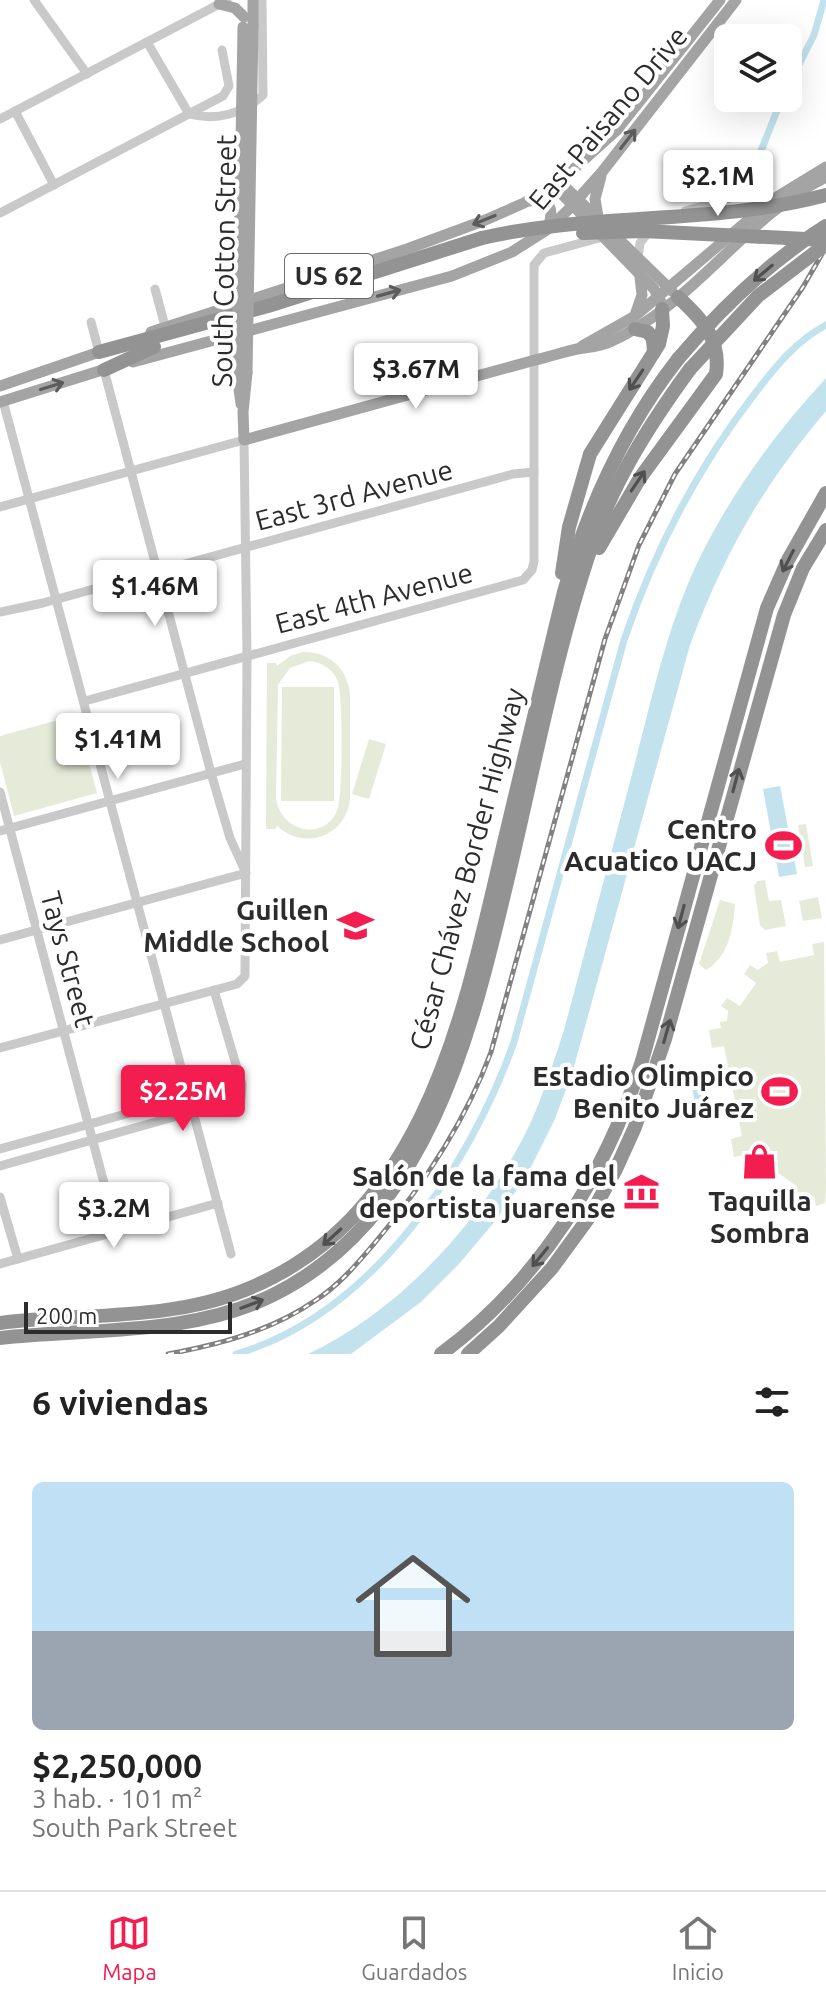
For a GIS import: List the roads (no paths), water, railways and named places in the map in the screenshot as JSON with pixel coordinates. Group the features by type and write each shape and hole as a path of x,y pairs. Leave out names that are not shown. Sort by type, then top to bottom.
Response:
{"highway":[{"path":"99,352 540,228 768,208 826,195"},
{"name":"César Chávez Border Highway","path":"0,1323 142,1311 213,1301 275,1277 321,1247 373,1193 415,1127 456,1032 492,920 571,566 601,487 632,426 745,288 826,226"},
{"path":"104,370 151,348 483,243 643,231 826,242"},
{"path":"575,599 592,544 619,481 684,364 758,296 826,242"},
{"path":"559,629 614,518 716,374 714,339 695,313 674,293"},
{"path":"559,629 569,527 590,454 653,354 661,335 660,303"},
{"path":"635,322 653,339 653,354"},
{"path":"441,1354 470,1331 524,1277 574,1208 610,1143 642,1061 765,616 788,560 826,493"},
{"path":"468,1354 517,1308 552,1268 590,1216 635,1127 665,1039 784,615 803,568 826,530"},
{"path":"0,1338 176,1323 216,1315 273,1295 327,1260 361,1229 388,1196 430,1125 466,1042 492,920"}],"main road":[{"path":"246,0 247,24"},
{"path":"247,24 253,0"},
{"name":"East Paisano Drive","path":"0,386 165,326 306,284 407,249 524,203 556,183 616,131 720,0"},
{"name":"East Paisano Drive","path":"2,402 104,370 474,269 512,252 548,229 576,203 736,0"},
{"path":"223,2 235,8 247,24"},
{"name":"South Cotton Street","path":"244,440 242,374 247,24"},
{"path":"674,293 696,282 804,183 826,167"},
{"path":"594,222 595,199 602,172"},
{"path":"244,440 535,360 602,346 674,293 772,200 804,183 826,177"},
{"path":"556,183 594,222 674,293"},
{"path":"524,203 544,200 549,204 552,215 548,229"},
{"path":"548,229 573,221 594,222"},
{"path":"605,232 640,277 654,289 660,303"},
{"path":"635,322 641,303 640,277"},
{"path":"695,313 693,300 696,282"}],"street":[{"path":"34,0 87,74"},
{"path":"189,114 227,115 247,107 263,95 262,0"},
{"path":"0,119 223,2"},
{"path":"147,42 189,114"},
{"path":"0,213 223,96 228,91 229,80 222,50"},
{"path":"15,111 54,185"},
{"path":"534,472 534,270 537,258 605,232 738,196"},
{"path":"638,258 640,243 652,228 690,210"},
{"path":"155,289 165,326"},
{"path":"91,322 99,352"},
{"path":"0,940 246,873 230,838 211,773 104,370"},
{"path":"2,402 31,499 231,1254"},
{"path":"0,507 244,440"},
{"name":"South Cotton Street","path":"214,990 244,979 247,656 244,440"},
{"name":"East 3rd Avenue","path":"0,612 513,474 534,472"},
{"name":"East 4th Avenue","path":"85,701 523,580 532,570 534,472"},
{"path":"5,830 245,764"},
{"name":"Tays Street","path":"0,792 5,830 37,930 117,1232"},
{"path":"0,1048 214,990 241,1082 241,1098 0,1166"},
{"path":"0,1149 241,1082"},
{"path":"0,1197 18,1259"},
{"path":"0,1264 218,1203"}],"water":[{"path":"826,378 826,411 783,467 747,522 717,580 690,645 572,1074 554,1121 527,1175 496,1220 421,1302 351,1354 308,1354 342,1336 406,1288 463,1228 510,1162 543,1092 564,1030 656,680 691,576 744,482 774,439"},
{"path":"780,786 797,874 779,877 763,789"},
{"path":"702,1080 708,1113 697,1115 691,1082"}],"waterway":[{"path":"802,59 814,35 824,0"},
{"path":"754,186 759,156 776,112"},
{"path":"236,1354 285,1335 330,1306 372,1271 409,1230 471,1138 514,1042 624,640 649,574 696,480 735,421 787,355 826,325"}],"railway":[{"path":"168,1354 226,1341 263,1328 299,1311 324,1294 354,1267 391,1223 441,1153 468,1104 491,1052 605,639 639,545 675,474 803,287 826,247"}],"place":[{"name":"Centro Acuatico UACJ","path":"783,845"},
{"name":"Guillen Middle School","path":"355,926"},
{"name":"Estadio Olimpico Benito Juárez","path":"780,1092"},
{"name":"Taquilla Sombra","path":"760,1161"},
{"name":"Salón de la fama del deportista juarense","path":"642,1192"}]}
